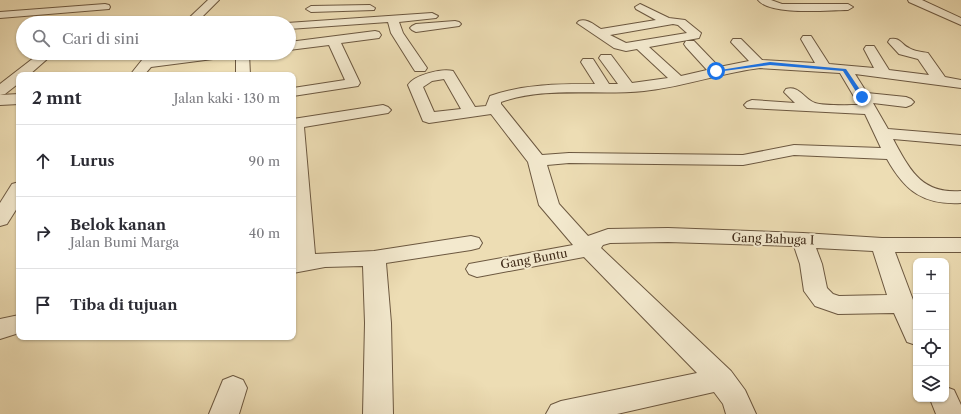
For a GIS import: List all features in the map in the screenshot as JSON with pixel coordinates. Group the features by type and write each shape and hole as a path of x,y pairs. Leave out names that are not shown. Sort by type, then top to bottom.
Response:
{"street":[{"path":"197,16 214,0"},
{"path":"764,0 774,6 782,7 848,7 834,0"},
{"path":"913,0 961,22"},
{"path":"341,1 372,3"},
{"path":"310,9 372,3"},
{"path":"371,21 372,3"},
{"path":"0,15 110,4"},
{"path":"94,16 110,4"},
{"path":"640,7 668,22"},
{"path":"394,24 432,16"},
{"path":"620,20 633,28"},
{"path":"296,26 371,21 394,24 454,24"},
{"path":"583,23 621,46 641,46 695,35 695,33 681,22 668,22 600,33"},
{"path":"394,24 420,68"},
{"path":"296,45 375,35"},
{"path":"807,39 825,68"},
{"path":"333,40 353,83 357,97"},
{"path":"737,42 759,64"},
{"path":"894,42 904,51 923,56 940,81"},
{"path":"690,44 725,73"},
{"path":"641,46 679,81"},
{"path":"870,49 884,73"},
{"path":"606,58 628,88"},
{"path":"23,72 39,60"},
{"path":"139,72 147,63 167,60"},
{"path":"243,60 243,72"},
{"path":"588,62 605,89"},
{"path":"741,414 735,399 721,380 569,229 549,205 537,161 495,110 493,104 495,99 510,93 538,89 605,89 654,86 725,73 759,64 884,73 961,84"},
{"path":"844,70 866,103 893,154 911,182 924,192 934,195 961,197"},
{"path":"0,91 16,78"},
{"path":"296,92 353,83"},
{"path":"791,92 812,108"},
{"path":"0,100 16,99"},
{"path":"752,104 812,108 866,103 906,102"},
{"path":"296,124 383,110"},
{"path":"470,112 495,110"},
{"path":"882,133 961,140"},
{"path":"537,161 569,158 743,160 761,158 780,151 794,150 893,154"},
{"path":"0,220 16,193"},
{"path":"296,194 298,264 374,258 471,243"},
{"name":"Gang Bahuga I","path":"590,249 594,241 608,236 668,235 803,240 882,245 961,245"},
{"path":"803,240 811,264 816,291 824,300 838,305 902,304"},
{"path":"882,245 902,304 914,330"},
{"name":"Gang Buntu","path":"477,269 590,249"},
{"path":"374,258 378,323 378,414"},
{"path":"0,329 16,325"},
{"path":"561,414 721,380"}],"route":[{"path":"716,71 759,64 844,70 862,97"}]}
